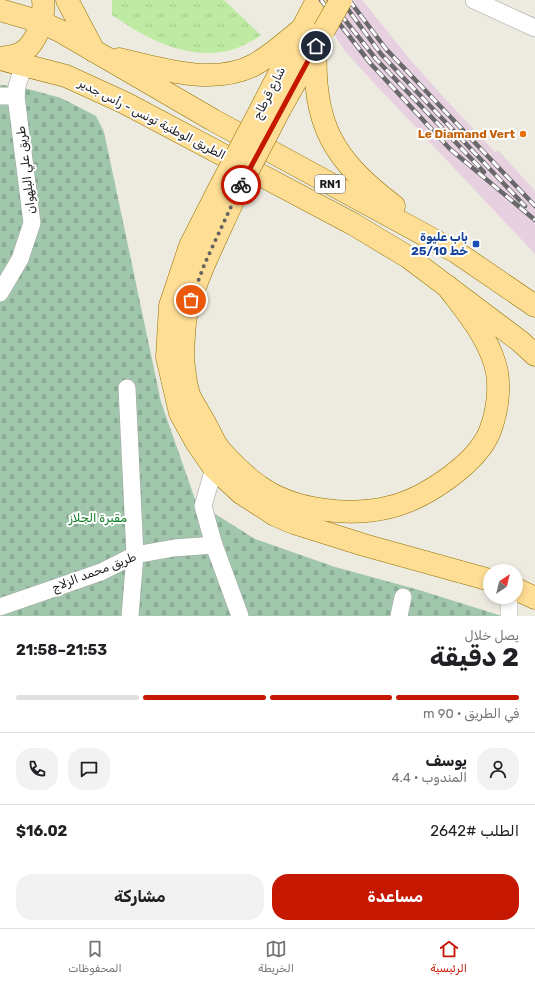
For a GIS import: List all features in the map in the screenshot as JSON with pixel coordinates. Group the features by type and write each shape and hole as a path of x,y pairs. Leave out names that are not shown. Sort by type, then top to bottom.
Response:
{"main road":[{"path":"0,58 23,52 31,44 41,22 43,0"},
{"path":"67,0 97,53 144,65 200,74 228,73 253,65 314,23 341,0"},
{"path":"0,10 41,22"},
{"name":"RN1","path":"41,22 60,31 212,120 456,252 535,306"},
{"path":"314,23 229,189 190,246 170,306 166,357 180,413 196,442 214,468 241,493 275,515 294,523 364,546 483,578"},
{"path":"314,23 314,76 318,105 328,132 342,157 360,179 456,252"},
{"name":"الطريق الوطنية تونس - رأس جدير","path":"0,58 66,76 125,103 353,224 408,257 521,342 535,355"},
{"path":"229,189 205,263 187,312 183,355 189,395 219,449 259,487 281,498 326,511 351,512 391,507 416,498 438,485 462,467 478,450 490,432 496,407 498,385 495,364 478,328 447,286"},
{"path":"523,592 535,598"}],"street":[{"path":"474,0 494,4 535,28"},
{"name":"طريق علي البلهوان","path":"0,293 20,259 32,223 8,96 17,86 24,64"},
{"path":"127,388 135,555 130,616"},
{"path":"214,468 203,506 214,545 240,616"},
{"name":"طريق محمد الزلاج","path":"0,608 101,572 135,555 174,548 214,545"},
{"path":"399,616 403,597"},
{"path":"509,604 509,616"}],"shaded area":[{"path":"312,0 362,0 413,63 450,104 495,152 498,150 535,191 535,254 345,51"}],"green space":[{"path":"112,0 224,0 261,35 242,46 223,52 204,53 185,50 166,45 148,37 112,15"},
{"name":"مقبرة الجلاز","path":"0,85 17,86 61,98 96,116 104,132 161,402 196,502 255,539 335,567 419,590 502,616 0,616"}],"railway":[{"path":"321,0 371,64 450,149 535,220"},
{"path":"329,0 376,59 484,172"},
{"path":"341,0 381,54 525,206"},
{"path":"349,0 386,49 535,206"}],"way so far":[{"path":"191,300 205,263 241,185"}],"place":[{"name":"Le Diamand Vert","path":"523,134"},
{"name":"باب عليوة خط 25/10","path":"476,244"}],"route":[{"path":"241,185 280,109 316,46"}]}
